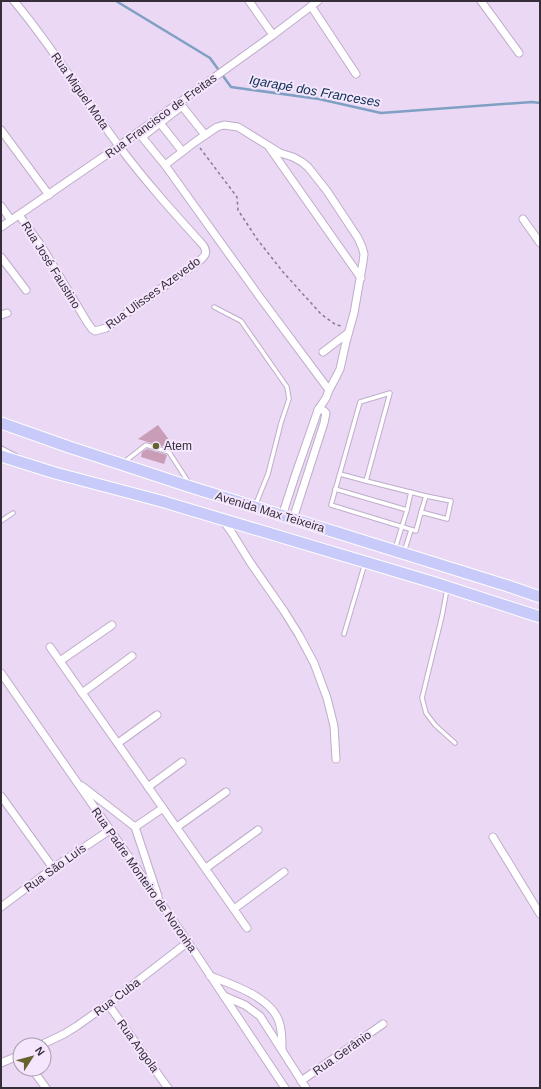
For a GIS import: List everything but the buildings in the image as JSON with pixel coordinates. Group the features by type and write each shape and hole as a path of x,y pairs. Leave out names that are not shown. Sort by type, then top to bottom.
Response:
{"main road":[{"name":"Avenida Max Teixeira","path":"5,426 191,487 540,597"},
{"name":"Avenida Max Teixeira","path":"1,456 161,501 447,586 540,617"}],"street":[{"name":"Rua Miguel Mota","path":"14,1 119,146 193,235"},
{"path":"249,1 273,35"},
{"name":"Rua Francisco de Freitas","path":"1,227 213,79 318,1"},
{"path":"482,1 519,53"},
{"path":"311,6 356,74"},
{"path":"205,135 182,106 142,137 165,165 329,390"},
{"path":"160,123 182,151"},
{"path":"165,165 182,151 217,127 224,125 238,127 280,153 293,157 302,162 316,176 336,204 358,238 362,247 364,254 354,313 340,369 326,398 318,410 282,516"},
{"path":"1,130 49,194"},
{"path":"268,146 360,278"},
{"name":"Rua José Faustino","path":"1,206 11,220"},
{"name":"Rua José Faustino","path":"19,215 42,246 82,315"},
{"path":"522,219 540,243"},
{"name":"Rua Ulisses Azevedo","path":"82,315 95,331 106,328 136,307 204,256 206,249 193,235"},
{"path":"1,257 26,290"},
{"path":"323,352 349,330"},
{"path":"293,519 324,423 326,398"},
{"path":"318,410 324,410 326,413"},
{"path":"221,519 288,617 314,663 327,698 334,726 336,760"},
{"path":"60,661 112,625"},
{"path":"50,647 248,928"},
{"path":"82,693 132,656"},
{"name":"Rua Padre Monteiro de Noronha","path":"1,673 188,942 285,1088"},
{"path":"118,743 157,715"},
{"path":"148,787 182,762"},
{"path":"76,782 135,827 161,904"},
{"path":"176,827 226,792"},
{"path":"1,796 53,868"},
{"path":"135,827 163,808"},
{"name":"Rua São Luís","path":"1,907 53,868 110,830"},
{"path":"206,868 258,830"},
{"path":"492,836 540,913"},
{"path":"234,909 284,872"},
{"name":"Rua Cuba","path":"52,1040 64,1034 108,1004 188,942"},
{"path":"210,976 249,993 261,1000 271,1009 277,1017 280,1025 282,1052"},
{"path":"224,996 245,1005 260,1016 306,1088"},
{"name":"Rua Angola","path":"108,1004 168,1088"},
{"name":"Rua Gerânio","path":"301,1081 382,1024"},
{"path":"1,1063 12,1058"},
{"path":"38,1077 46,1088"}],"lane":[{"path":"214,307 241,321 287,387 289,399 281,423 268,474 254,507"},
{"path":"366,481 390,393 360,402 331,505 416,531 426,496"},
{"path":"122,464 146,445 169,452 191,487"},
{"path":"1,448 35,466"},
{"path":"340,474 451,501 447,519 421,512"},
{"path":"335,489 406,510"},
{"path":"399,552 401,527 411,492"},
{"path":"1,521 13,513"},
{"path":"399,552 411,530"},
{"path":"344,634 365,562"},
{"path":"447,586 442,616 422,698 426,713 435,725 455,743"}],"path":[{"path":"195,142 225,179 237,197 238,210 257,239 283,272 321,314 336,325 349,330"}],"waterway":[{"name":"Igarapé dos Franceses","path":"116,1 210,58 231,87 319,99 381,113 532,102 540,103"}],"place":[{"name":"Atem","path":"156,446"}]}
